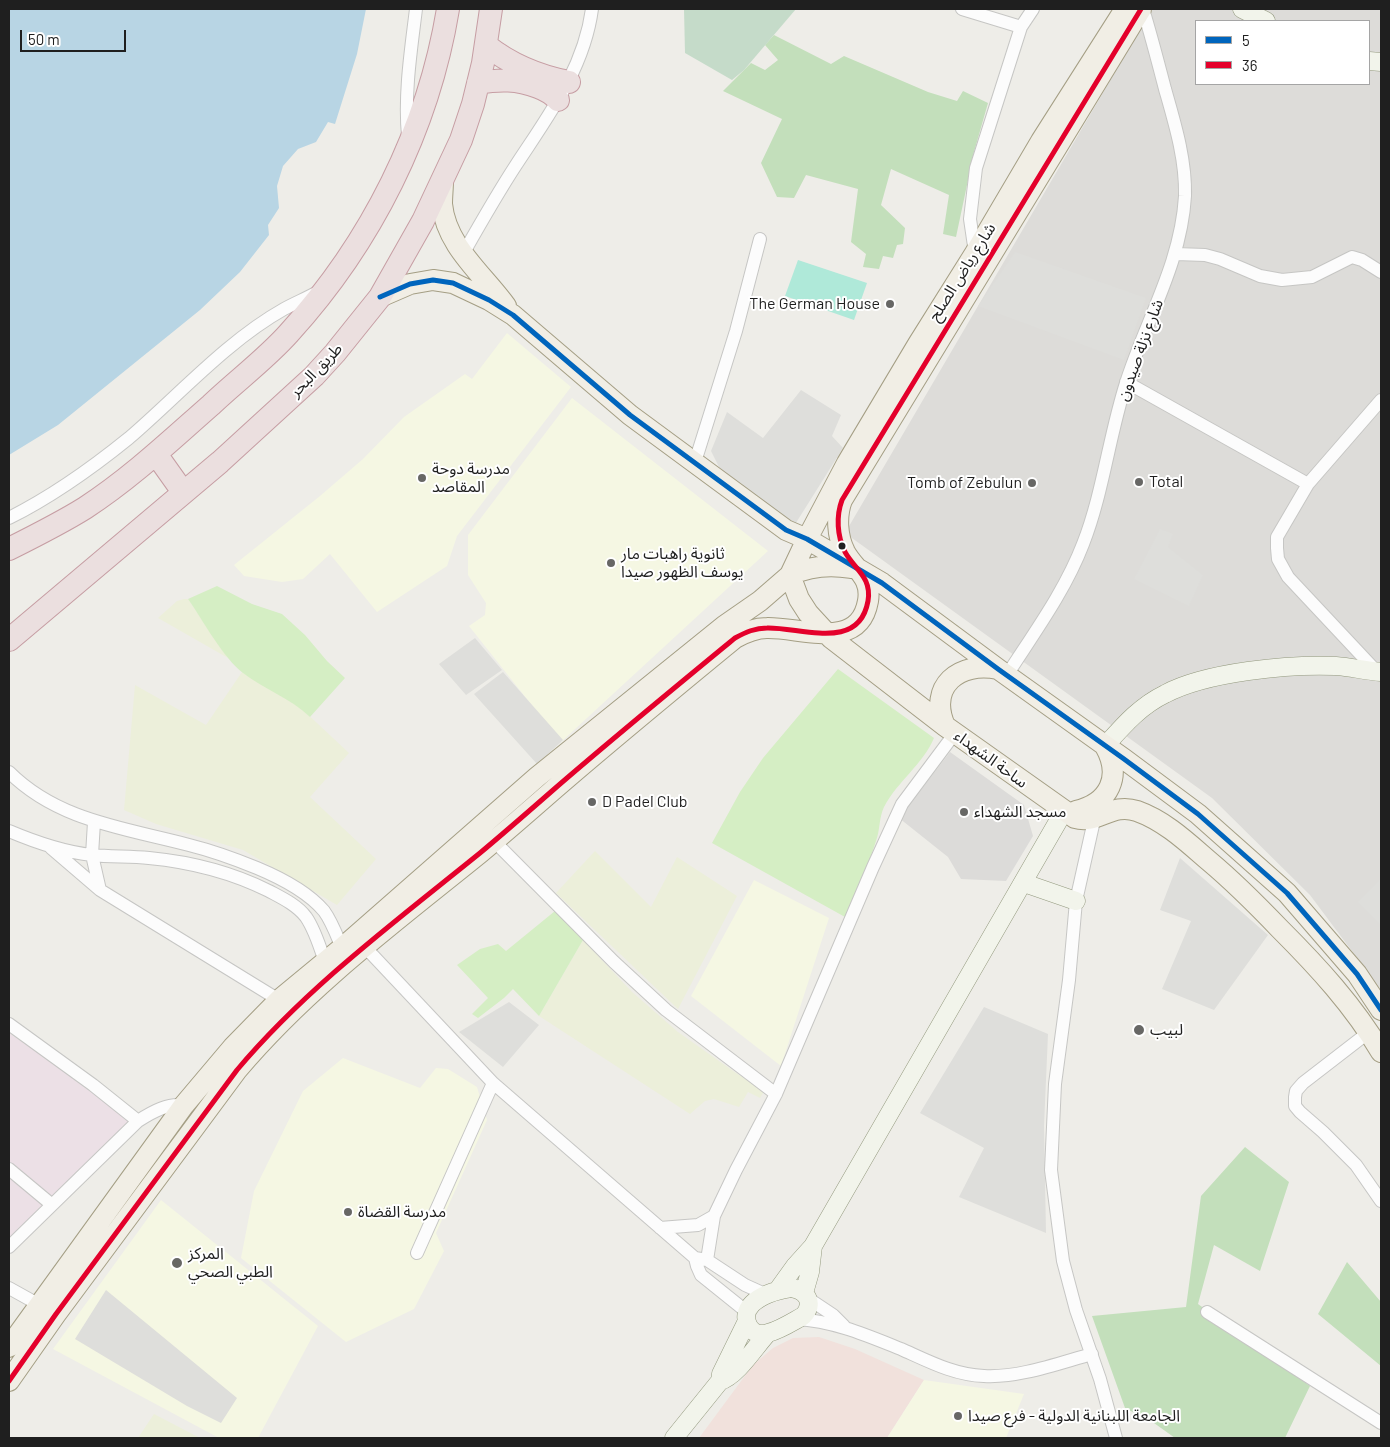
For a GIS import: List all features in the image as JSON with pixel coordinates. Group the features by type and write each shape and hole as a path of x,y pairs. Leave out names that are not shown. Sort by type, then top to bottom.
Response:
{"highway":[{"path":"9,549 58,525 86,507 156,454 288,335 329,286 372,220 392,183 408,146 430,87 448,9"},
{"name":"طريق البحر","path":"9,640 182,492 220,462 314,376 380,297 414,239 466,126 478,83 491,9"},
{"path":"486,44 500,56 519,67 552,79 563,91"},
{"path":"478,83 503,79 520,81 549,92 563,91"},
{"path":"156,454 182,492"}],"main road":[{"name":"شارع رياض الصلح","path":"806,539 918,344 975,253 1041,141 1125,9"},
{"name":"شارع رياض الصلح","path":"858,569 845,552 841,538 838,516 842,500 1142,9"},
{"path":"443,179 443,210 446,221 468,262 494,289 513,316"},
{"path":"463,287 468,262"},
{"path":"380,297 410,284 444,280 489,300 513,316 630,415 786,530 806,539 882,583 1198,814 1287,892 1357,974 1381,1010"},
{"name":"ساحة الشهداء","path":"786,530 792,540 794,567 804,606 824,632 950,730 1075,818 1082,820 1093,812 1126,809 1144,814 1174,831 1234,882 1312,961 1370,1032 1381,1052"},
{"path":"9,1347 47,1309 237,1070 266,1037 365,947 494,841 729,632 794,567 806,539"},
{"path":"9,1381 47,1309 184,1105 233,1047 279,1000 342,948 537,777 729,632 767,628 834,633 849,630 856,625 868,604 868,584 858,569 834,566 804,569 794,567"},
{"path":"950,730 940,712 941,696 953,677 959,672 981,666 1002,672"},
{"path":"1093,812 1111,783 1113,764 1105,746"}],"street":[{"path":"408,146 406,118 416,9"},
{"path":"468,262 509,177 563,91 584,44 592,9"},
{"path":"962,9 1021,28"},
{"path":"975,253 970,219 976,168 1021,28 1033,9"},
{"name":"شارع نزلة صيدون","path":"1002,672 1072,571 1095,511 1126,382 1176,254 1183,210 1184,170 1177,130 1142,9"},
{"path":"1242,9 1264,20"},
{"path":"695,462 736,331 760,239"},
{"path":"1176,254 1205,255 1272,279 1312,277 1352,257 1362,260 1381,272"},
{"path":"9,518 42,501 127,439 223,354 254,330 283,309 329,286"},
{"path":"1126,382 1308,484"},
{"path":"1380,673 1296,587 1278,559 1277,537 1308,484 1381,400"},
{"path":"1105,746 1138,711 1165,694 1196,682 1277,667 1339,666 1380,673"},
{"path":"767,1334 753,1332 746,1317 701,1275 696,1266 701,1259 714,1216 776,1094 873,867 885,845 893,820 950,730"},
{"path":"10,777 48,802 94,822 216,852 269,873 304,893 323,910 330,919 342,948"},
{"path":"772,1293 813,1246 1064,811"},
{"path":"1093,812 1076,901 1069,980 1055,1084 1051,1134 1051,1170 1063,1261 1076,1310 1092,1354 1116,1438"},
{"path":"94,822 92,855 100,890"},
{"path":"9,831 50,846 92,855 178,861 213,869 254,884 280,897 297,908 305,916 312,927 325,962"},
{"path":"494,841 614,962 666,1010 776,1094"},
{"path":"50,846 100,890 279,1000"},
{"path":"1024,883 1076,901"},
{"path":"365,947 493,1083 660,1228 701,1259 745,1285 772,1293"},
{"path":"9,1024 93,1085 138,1121"},
{"path":"1370,1032 1303,1083 1296,1091 1294,1097 1300,1112 1356,1164 1381,1201"},
{"path":"417,1253 493,1083"},
{"path":"9,1247 138,1121 159,1109 184,1105 203,1115"},
{"path":"9,1169 51,1204"},
{"path":"660,1228 698,1225 714,1216"},
{"path":"674,1438 720,1381 736,1370 767,1334 807,1311 806,1296 813,1246"},
{"path":"9,1288 47,1309"},
{"path":"720,1381 721,1374 751,1305 772,1293 792,1288 833,1315 844,1326"},
{"path":"1208,1312 1381,1423"},
{"path":"796,1319 844,1326 951,1370 983,1376 998,1376 1044,1367 1092,1354"}],"shaded area":[{"path":"684,9 796,9 744,70 732,80 685,53"},
{"path":"1152,9 1381,9 1381,990 1310,895 1212,798 845,533"},
{"path":"1015,252 1146,298 1124,360 978,306"},
{"name":"مدرسة دوحة المقاصد","path":"507,333 571,387 457,536 447,566 377,612 330,554 303,579 282,582 244,576 234,565 363,459 404,417 465,374 472,379"},
{"path":"801,390 841,415 832,436 843,448 794,526 719,467 711,451 727,412 763,438"},
{"name":"ثانوية راهبات مار يوسف الظهور صيدا","path":"572,398 768,551 561,742 469,626 485,615 486,603 468,575 468,535"},
{"path":"1160,529 1173,534 1168,547 1203,575 1189,606 1134,579"},
{"path":"188,599 228,658 158,618 177,601"},
{"path":"475,638 502,670 466,695 439,664"},
{"path":"242,672 301,708 349,753 310,797 376,859 337,905 243,850 156,824 124,810 135,685 206,725"},
{"path":"503,672 563,740 537,764 474,694"},
{"name":"مسجد الشهداء","path":"950,752 1024,805 1033,836 1006,881 961,879 948,857 899,818"},
{"path":"595,851 651,907 677,857 737,896 678,1009 556,893"},
{"path":"1180,858 1268,935 1214,1010 1162,989 1191,921 1160,910"},
{"path":"1381,878 1381,925 1358,902"},
{"path":"754,880 829,918 781,1066 691,996"},
{"path":"583,940 632,992 678,1032 736,1073 765,1090 760,1098 748,1092 739,1107 714,1099 705,1101 690,1114 539,1016"},
{"path":"509,1002 539,1025 503,1067 459,1032"},
{"path":"984,1007 1048,1034 1044,1126 1046,1233 959,1197 984,1148 920,1113"},
{"path":"9,1033 50,1061 129,1121 9,1241"},
{"name":"مدرسة القضاة","path":"343,1058 420,1088 436,1068 448,1069 477,1087 487,1120 436,1233 444,1251 414,1309 346,1342 241,1258 254,1191 303,1091"},
{"name":"المركز الطبي الصحي","path":"161,1200 318,1326 258,1438 219,1438 53,1349"},
{"path":"106,1290 237,1398 221,1423 187,1406 75,1339"},
{"path":"819,1337 855,1349 924,1380 887,1438 699,1438 753,1365 773,1348 793,1338"},
{"name":"الجامعة اللبنانية الدولية - فرع صيدا","path":"924,1380 1024,1394 1006,1438 887,1438"},
{"path":"154,1414 200,1438 138,1438"}],"green space":[{"path":"774,35 831,64 844,56 928,92 957,101 963,91 988,103 974,152 956,237 943,234 949,195 891,169 881,205 905,228 903,244 897,245 893,258 883,256 879,269 863,267 866,254 851,242 858,189 806,175 794,198 777,197 761,163 782,119 723,91 751,63 765,70 778,60 765,45"},
{"path":"798,260 867,283 854,320 785,296"},
{"path":"217,586 252,604 282,614 305,635 327,661 345,678 310,717 294,704 243,673 221,649 188,599"},
{"path":"838,669 934,738 923,756 884,807 873,851 845,917 712,843 740,792 763,758"},
{"path":"555,911 583,940 539,1016 513,989 478,1018 472,1014 488,998 457,965 480,949 498,944 506,951"},
{"path":"1245,1147 1289,1182 1260,1271 1214,1245 1198,1304 1310,1386 1285,1438 1175,1438 1154,1423 1125,1408 1092,1316 1186,1307 1201,1196"},
{"path":"1347,1262 1381,1302 1381,1366 1318,1314"}],"water":[{"path":"9,9 366,9 357,54 335,124 328,122 316,142 298,149 283,166 277,186 279,208 268,225 269,235 240,272 200,310 58,425 9,455"}],"transit line":[{"name":"36","path":"9,1381 56,1314 237,1070 264,1040 322,983 480,853 597,752 735,638 763,628 827,633 841,632 853,627 862,617 868,601 868,586 862,574 845,552 840,539 838,519 842,500 1141,9"},
{"name":"5","path":"380,297 410,284 433,280 453,283 489,300 513,315 630,415 786,530 807,539 882,583 1198,814 1287,893 1357,974 1381,1010"}],"place":[{"name":"The German House","path":"890,304"},
{"name":"مدرسة دوحة المقاصد","path":"422,478"},
{"name":"Total","path":"1139,482"},
{"name":"Tomb of Zebulun","path":"1032,483"},
{"name":"ثانوية راهبات مار يوسف الظهور صيدا","path":"611,563"},
{"name":"D Padel Club","path":"592,802"},
{"name":"مسجد الشهداء","path":"964,812"},
{"name":"لبيب","path":"1139,1030"},
{"name":"مدرسة القضاة","path":"348,1212"},
{"name":"المركز الطبي الصحي","path":"177,1263"},
{"name":"الجامعة اللبنانية الدولية - فرع صيدا","path":"958,1416"}]}
